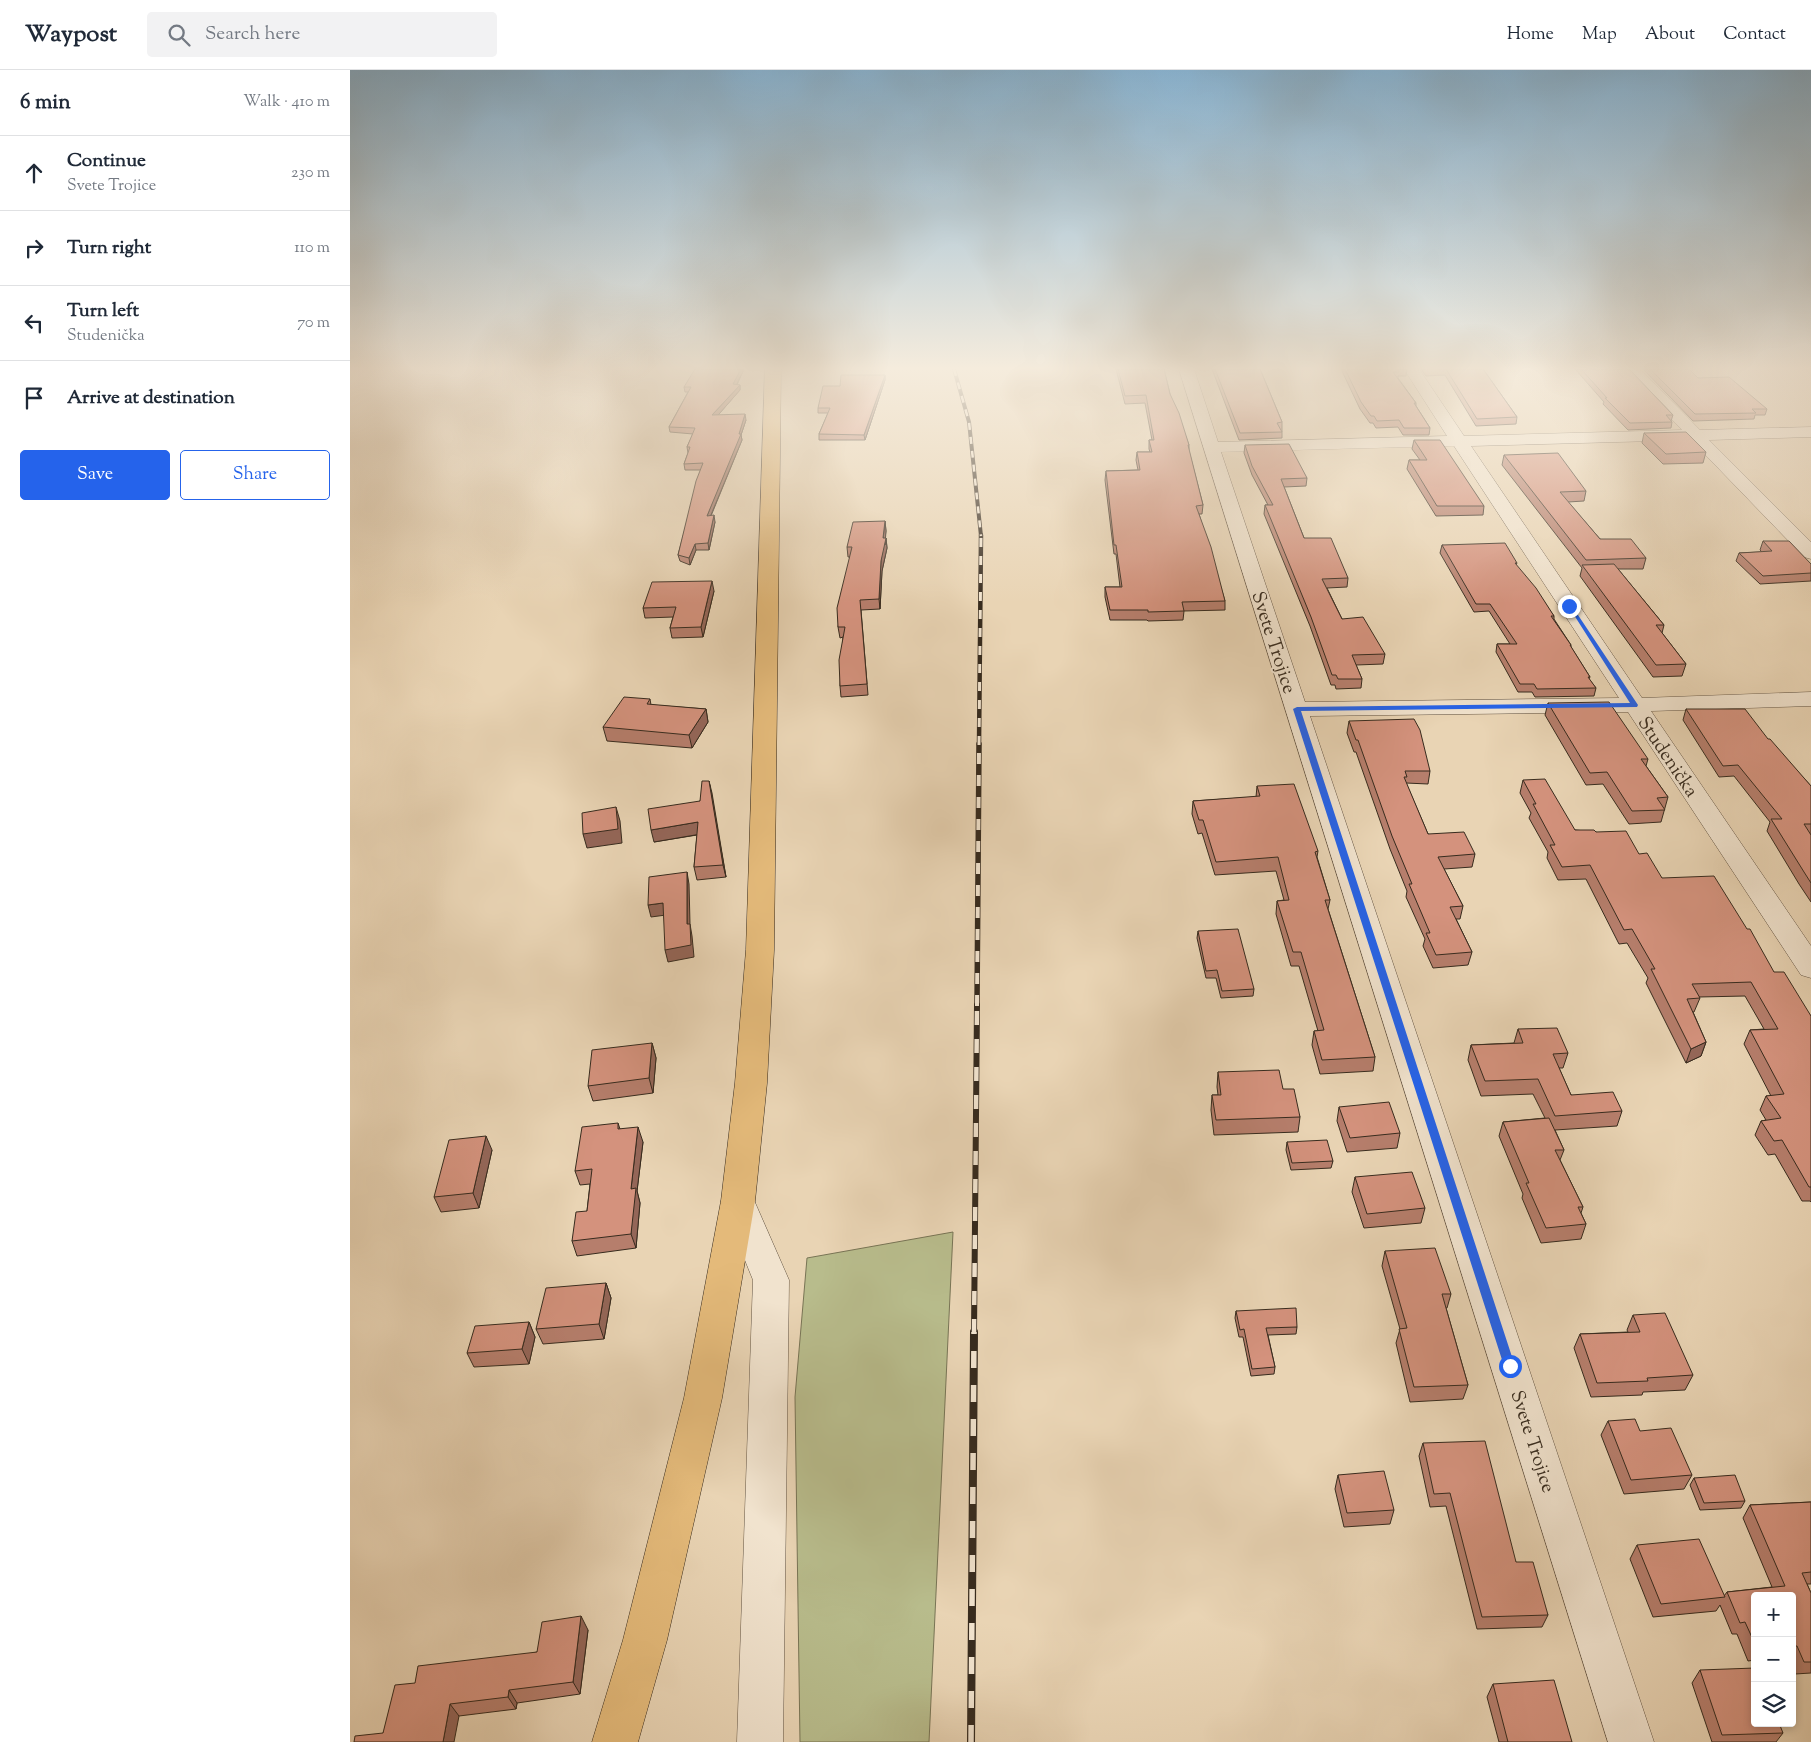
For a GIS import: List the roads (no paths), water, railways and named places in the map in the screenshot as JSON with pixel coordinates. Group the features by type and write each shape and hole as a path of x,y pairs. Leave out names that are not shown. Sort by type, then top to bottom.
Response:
{"main road":[{"path":"615,1742 645,1640 703,1398 738,1201 751,1084 760,950 771,447"}],"street":[{"name":"Svete Trojice","path":"1212,447 1632,1742"},
{"name":"Studenička","path":"1464,447 1811,968"},
{"path":"1707,447 1811,553"},
{"path":"1297,709 1635,705 1811,699"},
{"path":"738,1201 771,1280 760,1742"}],"railway":[{"path":"972,447 981,536"},
{"path":"979,745 981,536"},
{"path":"977,1006 979,744"},
{"path":"974,1333 977,1005"},
{"path":"971,1742 974,1332"}]}
